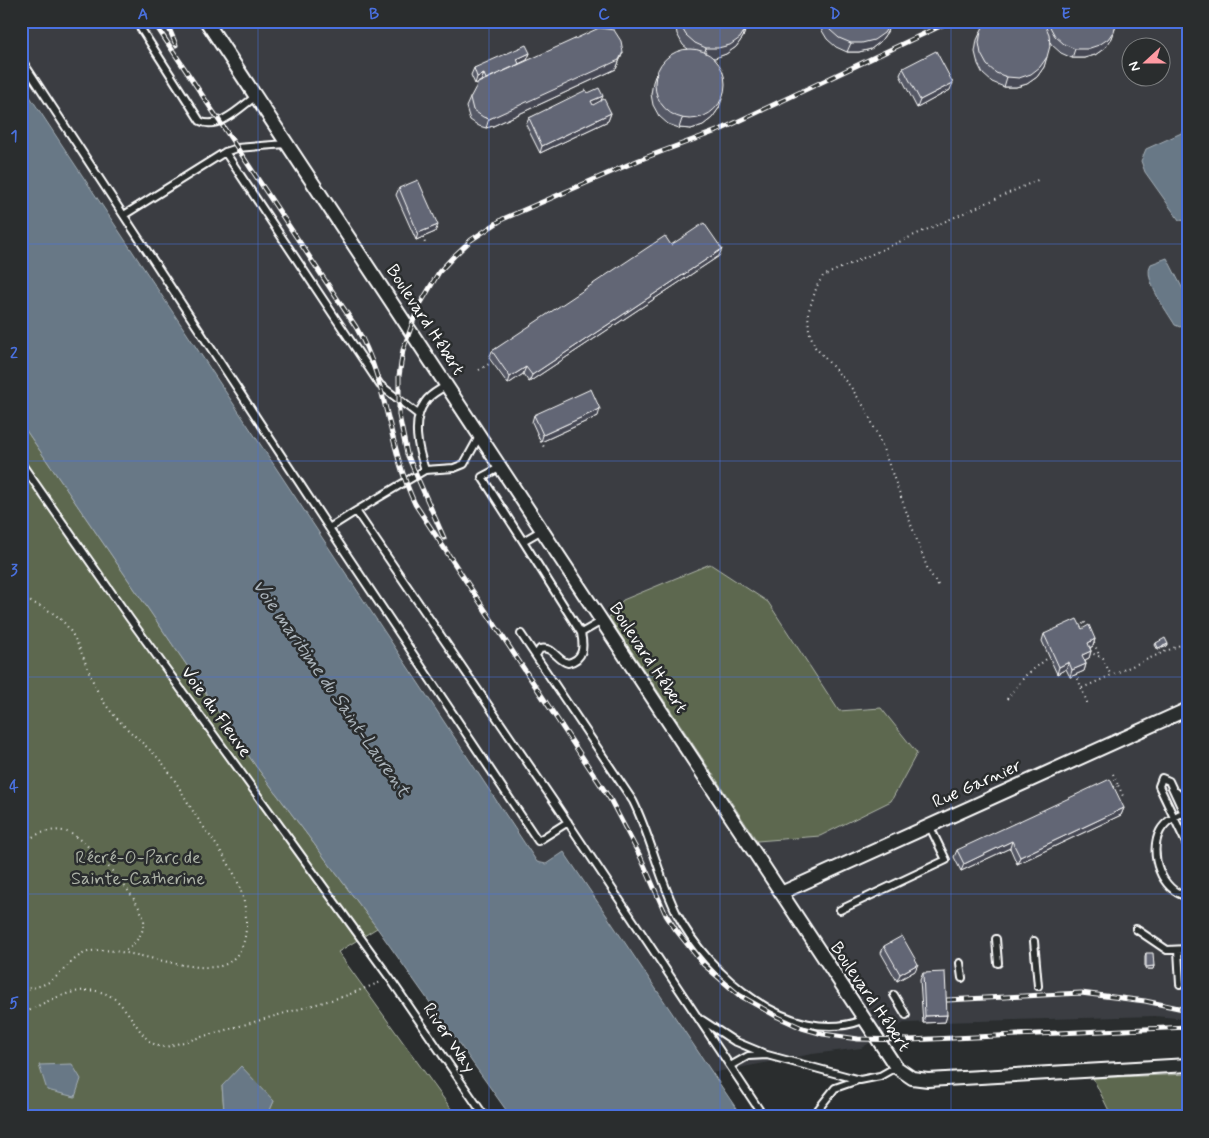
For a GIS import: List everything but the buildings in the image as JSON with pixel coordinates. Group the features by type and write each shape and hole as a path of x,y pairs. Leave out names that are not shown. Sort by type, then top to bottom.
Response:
{"street":[{"name":"Boulevard Hébert","path":"206,21 863,1020 896,1067 912,1078 928,1080 1188,1065"},
{"name":"Rue Garnier","path":"781,893 1188,709"}],"lane":[{"path":"136,21 200,121 206,124 220,121 256,96"},
{"path":"21,59 329,528 538,841 568,822"},
{"path":"124,215 225,152 246,147 288,143"},
{"path":"225,152 376,379 399,401 419,415"},
{"path":"424,470 418,448 419,415 424,402 447,385"},
{"path":"329,528 424,470 454,468 464,464 480,435"},
{"name":"Voie du Fleuve","path":"21,463 130,619 389,977"},
{"path":"501,467 482,477 581,633 584,647 580,657 568,664 562,662 551,650 546,648 540,650 536,655"},
{"path":"356,512 568,822 764,1117"},
{"path":"523,541 542,530"},
{"path":"581,633 602,621"},
{"path":"522,634 633,801 647,829 669,895 678,915 711,963 732,983 779,1013 808,1024 829,1027 849,1025 863,1020"},
{"path":"1188,822 1186,811 1174,789 1169,781 1162,778 1159,786 1188,847"},
{"path":"1174,789 1188,803"},
{"path":"1186,811 1165,824 1157,838 1156,860 1161,875 1171,889 1188,897"},
{"path":"840,910 946,860 929,825"},
{"path":"1136,929 1166,950 1188,949"},
{"path":"996,939 998,963"},
{"path":"1034,941 1038,986"},
{"path":"1178,950 1180,984"},
{"path":"960,963 962,978"},
{"name":"River Way","path":"389,977 485,1117"},
{"path":"894,995 906,1015"},
{"path":"696,1015 734,1041 767,1055 860,1080"},
{"path":"730,1066 748,1056 767,1055"},
{"path":"812,1117 835,1088 880,1076 896,1067"}],"path":[{"path":"938,585 928,570 867,411 850,386 815,347 809,331 808,313 817,286 823,276 1040,179"},
{"path":"423,237 425,243"},
{"path":"479,370 491,363"},
{"path":"538,437 544,447"},
{"path":"21,598 44,608 65,624 97,693 115,716 167,770 237,878 245,899 246,933 243,946 231,961 225,965 196,967 124,952 91,951 80,955 47,983 21,990"},
{"path":"1079,636 1084,621 1088,630"},
{"path":"1092,639 1100,657"},
{"path":"1082,688 1180,644"},
{"path":"1085,650 1103,658 1110,676"},
{"path":"1007,699 1025,676 1049,657"},
{"path":"1076,674 1088,705"},
{"path":"1113,774 1122,796"},
{"path":"1109,790 1118,785"},
{"path":"1009,821 1019,827 1010,831"},
{"path":"21,846 35,836 54,830 73,834 93,852 134,898 144,916 141,933 134,944 124,952"},
{"path":"21,1015 68,994 88,991 102,992 120,1004 146,1039 159,1047 166,1047 345,996 367,989 389,977"}],"shaded area":[{"path":"21,21 1188,21 1188,1019 1155,1016 904,1023 861,1048 812,1054 711,1073 564,852 546,864 537,863 21,83"}],"green space":[{"name":"Récré-O-Parc de Sainte-Catherine","path":"21,423 255,765 377,928 338,952 457,1117 267,1117 274,1101 222,1086 224,1111 222,1117 21,1117"},
{"path":"710,564 768,602 839,711 881,708 917,753 891,801 820,836 757,841 609,617 623,600"},
{"path":"1188,1074 1188,1117 1112,1117 1093,1078"}],"water":[{"name":"Voie maritime du Saint-Laurent","path":"21,83 537,862 546,864 564,852 742,1117 511,1117 377,928 255,765 21,423"},
{"path":"1188,130 1188,221 1179,220 1145,172 1141,161 1146,149"},
{"path":"1167,258 1188,299 1188,323 1180,327 1175,325 1162,304 1150,278 1149,270 1151,264"},
{"path":"72,1064 81,1079 75,1097 47,1090 39,1065"},
{"path":"241,1066 274,1101 267,1117 222,1117 224,1111 222,1086"}],"railway":[{"path":"153,21 356,327 367,348 375,370 399,460 415,504 610,799 641,858 666,915 703,964 739,995 778,1017 802,1028 823,1034 858,1039 910,1040 1188,1027"},
{"path":"166,21 176,45"},
{"path":"444,538 407,454 399,415 399,376 403,350 418,308 439,272 454,256 471,240 503,219 639,160 722,129 951,21"},
{"path":"947,1000 1081,993 1145,1001 1188,1010"}]}
